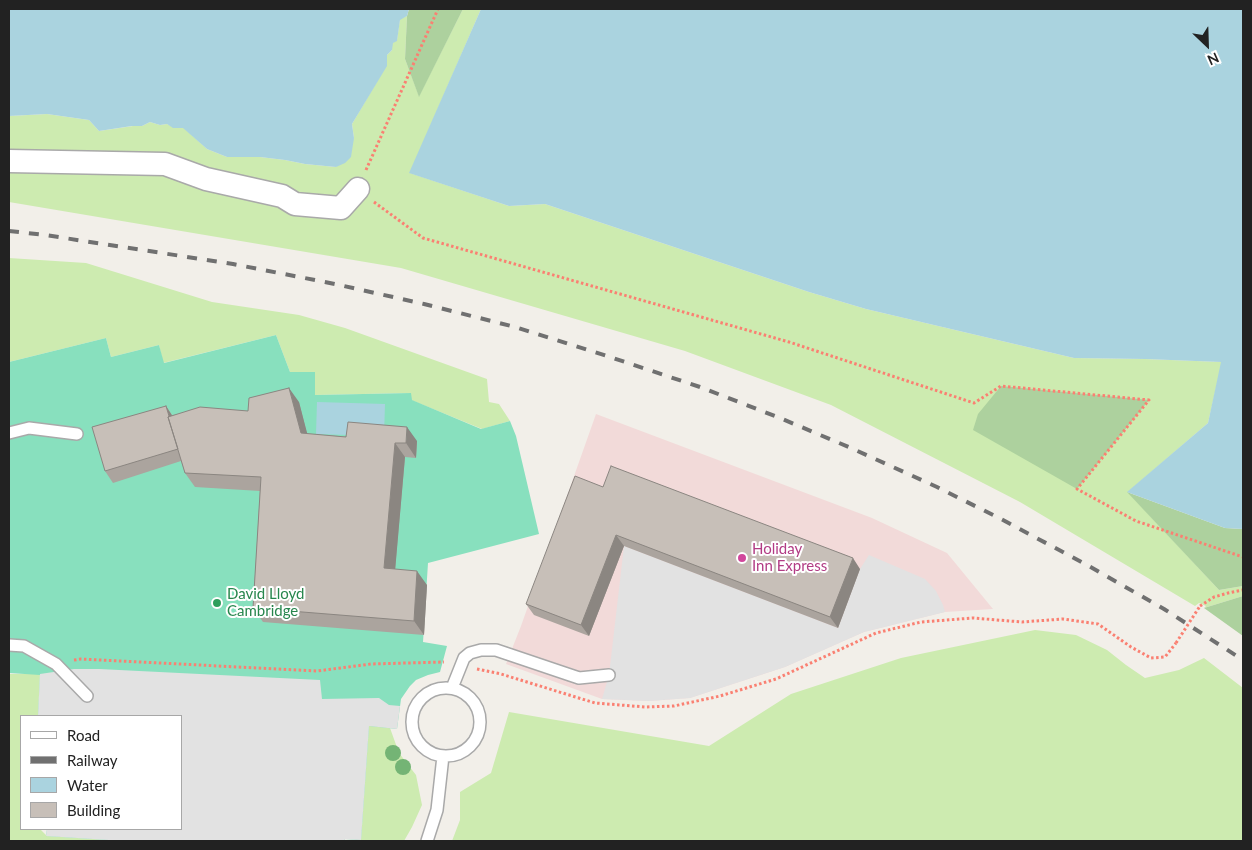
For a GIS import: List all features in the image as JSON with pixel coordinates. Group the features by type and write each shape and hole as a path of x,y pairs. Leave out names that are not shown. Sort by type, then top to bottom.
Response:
{"street":[{"path":"9,161 165,164 206,179 282,196 295,204 341,208 358,189"}],"lane":[{"path":"9,433 29,428 77,434"},
{"path":"9,644 24,646 56,664 87,696"},
{"path":"452,688 464,658 470,653 481,650 496,650 579,678 609,675"},
{"path":"440,688 452,688 464,692 475,702 481,718 480,728 475,742 463,752 443,756 425,749 414,734 411,721 416,705 428,692 440,688"},
{"path":"427,841 437,810 443,756"}],"path":[{"path":"438,9 358,189 423,238 789,342 974,403 1001,386 1149,400 1077,489 1136,521 1243,557"},
{"path":"1176,643 1200,606 1214,597 1243,590"}],"shaded area":[{"path":"596,414 872,518 947,553 993,609 945,612 864,632 785,667 690,698 649,701 602,699 506,664"},
{"path":"624,546 838,628 860,569 869,555 925,579 936,591 945,612 864,632 785,667 690,698 649,701 602,699 609,675"},
{"path":"74,669 99,669 320,680 322,699 379,698 389,705 400,706 397,729 369,726 361,840 124,841 46,836 47,830 182,830 182,715 38,715 40,674"}],"green space":[{"path":"409,9 463,9 419,97 405,59"},
{"path":"463,9 481,9 410,173 509,206 545,204 809,292 866,309 1074,358 1222,362 1208,423 1128,492 1219,590 1243,586 1243,596 1204,608 1206,606 1199,603 1195,606 1020,502 831,405 685,351 401,268 9,202 9,116 47,114 89,120 99,131 142,126 150,122 160,125 167,124 173,127 183,127 207,149 227,157 260,157 336,167 354,138 352,124 386,66 387,55 392,50 392,43 397,40 400,19 407,16 405,59 419,96"},
{"path":"9,258 86,263 212,302 299,315 345,328 487,379 489,402 499,404 510,421 482,429 411,400 411,393 315,395 290,372 276,335 163,363 159,345 111,357 106,338 9,362"},
{"name":"David Lloyd Cambridge","path":"276,335 290,372 315,372 315,395 411,393 412,400 481,429 510,421 516,436 539,534 428,563 423,642 447,646 440,672 416,680 401,699 397,729 369,726 361,840 124,841 46,836 47,830 182,830 182,715 38,715 40,675 9,673 9,362 106,338 111,357 159,345 164,363"},
{"path":"1001,386 1149,400 1077,489 973,430 978,414"},
{"path":"1127,492 1225,528 1243,529 1243,586 1219,590"},
{"path":"1243,596 1243,636 1204,608"},
{"path":"1035,630 1076,635 1107,650 1145,678 1179,670 1204,658 1243,688 1243,841 452,841 460,820 460,792 491,773 509,712 709,746 791,694 901,658"},
{"path":"9,674 40,674 38,715 20,715 20,830 41,830 47,836 124,841 9,841"},
{"path":"369,725 390,728 399,753 416,775 422,805 404,841 359,841 361,840"}],"water":[{"path":"9,9 409,9 407,16 400,20 397,41 393,43 392,50 387,55 387,66 352,124 354,138 351,157 345,163 336,167 260,157 227,157 207,149 183,128 173,128 167,124 160,125 150,122 142,126 99,131 89,120 47,114 9,116"},
{"path":"481,9 1243,9 1243,529 1225,528 1127,492 1208,423 1221,362 1074,358 866,309 809,292 545,204 509,206 409,173"},
{"path":"317,402 385,404 384,436 316,434"}],"building":[{"path":"289,388 301,433 346,437 348,422 407,427 406,443 395,443 384,568 417,571 414,621 253,608 261,477 185,473 168,417 200,407 248,411 249,398"},
{"path":"166,406 178,449 105,471 92,427"},
{"name":"Holiday Inn Express","path":"611,466 853,558 830,617 616,535 581,625 526,604 575,476 603,487"}],"railway":[{"path":"9,231 233,264 424,304 515,327 700,387 851,448 937,487 1003,520 1164,609 1243,660"}],"place":[{"name":"Holiday Inn Express","path":"742,558"},
{"name":"David Lloyd Cambridge","path":"217,603"}]}
